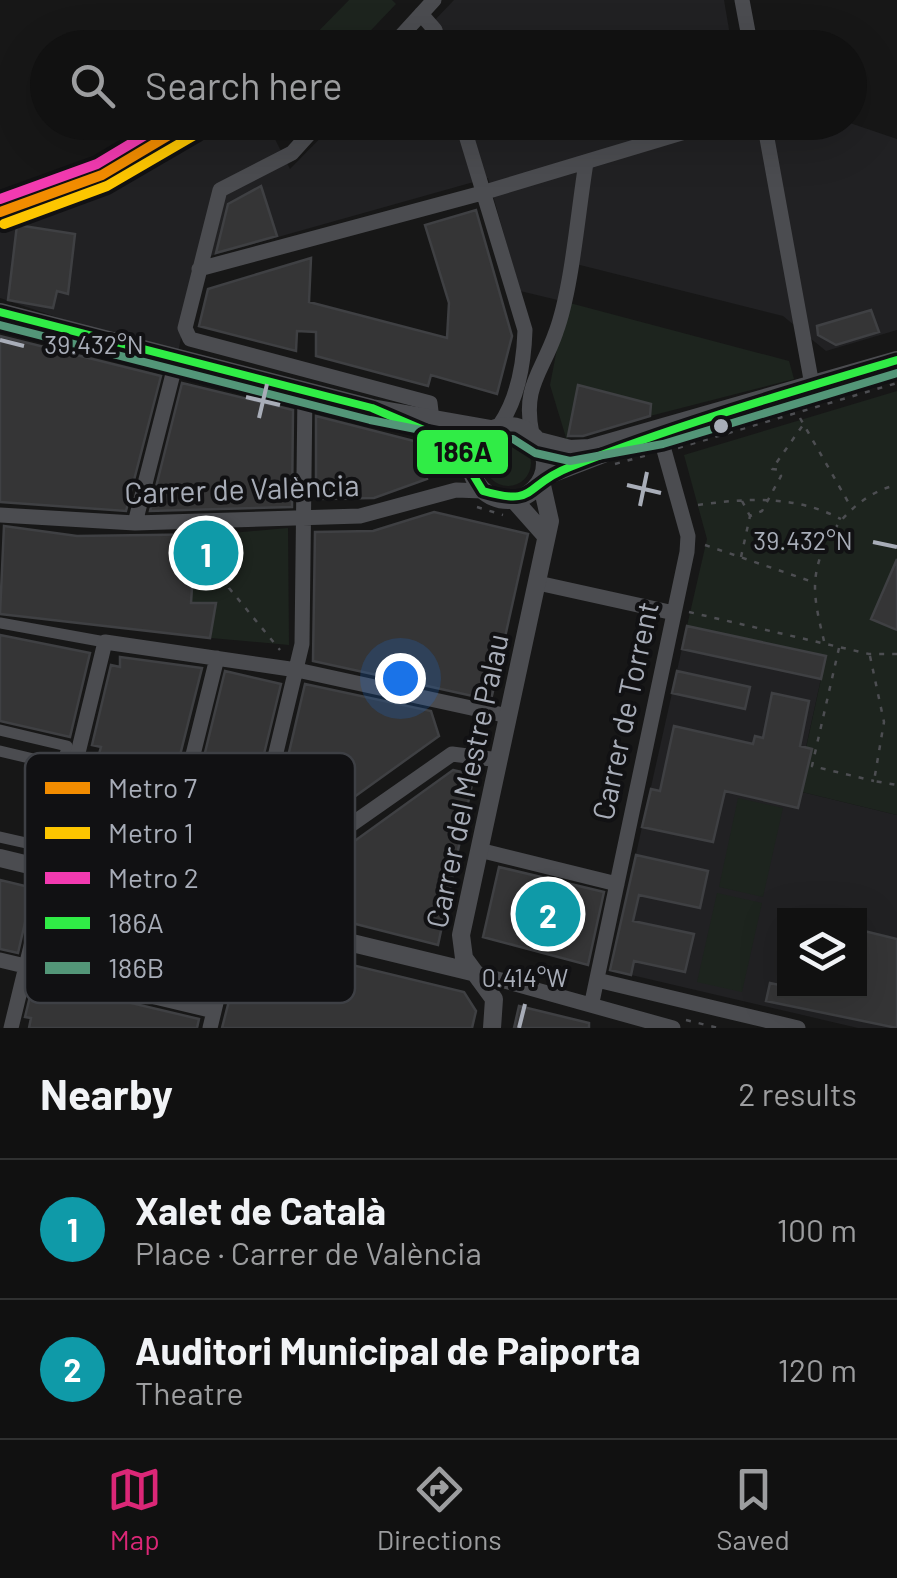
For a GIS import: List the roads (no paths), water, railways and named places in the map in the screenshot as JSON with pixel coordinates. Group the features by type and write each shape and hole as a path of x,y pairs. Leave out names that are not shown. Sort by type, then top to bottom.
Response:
{"street":[{"path":"406,30 434,0"},
{"path":"742,0 748,30"},
{"path":"421,14 435,30"},
{"path":"304,140 292,153 220,190 185,328 190,339 430,402 432,420"},
{"path":"467,140 525,330 524,354 513,398 495,428 475,444 471,458 472,473 483,491 494,498 514,500 529,494 542,479 659,432"},
{"path":"199,269 661,140"},
{"path":"767,140 812,385"},
{"path":"542,479 545,459 528,401 556,332 586,164"},
{"path":"0,312 372,408 495,428 516,426 536,438 570,449 659,432 897,360"},
{"path":"135,523 177,358"},
{"path":"274,753 289,669 302,644 305,391"},
{"path":"372,408 448,440 471,458"},
{"name":"Carrer de Torrent","path":"592,1002 681,612 688,536 659,432"},
{"name":"Carrer del Mestre Palau","path":"492,1028 494,999 464,958 461,934 550,521 542,479"},
{"name":"Carrer de València","path":"0,515 135,523 360,516 456,490 483,491"},
{"path":"514,500 546,536"},
{"path":"538,583 681,612"},
{"path":"0,623 289,669 508,716"},
{"path":"73,753 105,642"},
{"path":"193,753 217,658"},
{"path":"0,730 68,746 69,753"},
{"path":"0,750 25,755"},
{"path":"355,822 452,754 499,760"},
{"path":"0,837 25,842"},
{"path":"479,850 617,884"},
{"path":"0,858 25,864"},
{"path":"355,943 592,1002 642,1024 673,1028"},
{"path":"0,960 25,966"},
{"path":"11,1028 25,970"},
{"path":"596,980 798,1028"},
{"path":"642,1024 650,993"},
{"path":"181,1003 214,1011"},
{"path":"210,1028 216,1003"}],"metro line":[{"name":"2","path":"0,199 97,164 137,140"},
{"name":"7","path":"0,212 102,175 161,140"},
{"name":"1","path":"4,224 107,186 186,140"}],"place":[{"name":"Xalet de Català","path":"206,553"},
{"name":"Auditori Municipal de Paiporta","path":"548,914"}]}
